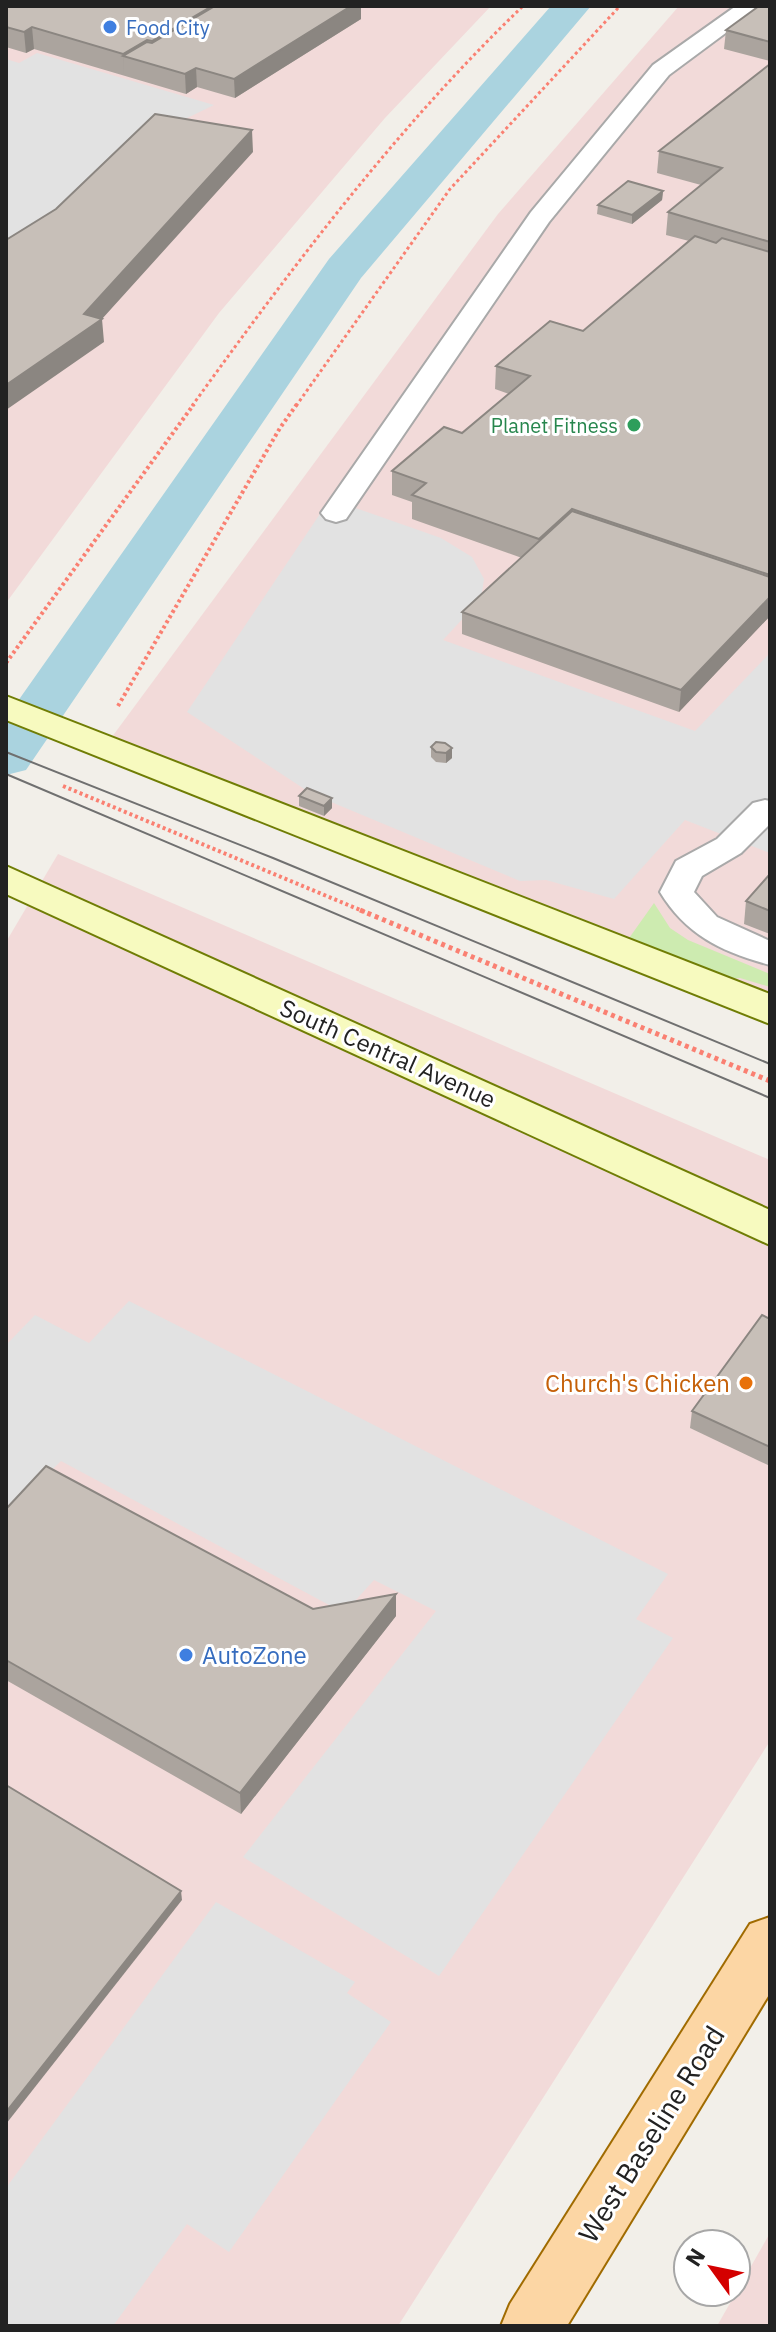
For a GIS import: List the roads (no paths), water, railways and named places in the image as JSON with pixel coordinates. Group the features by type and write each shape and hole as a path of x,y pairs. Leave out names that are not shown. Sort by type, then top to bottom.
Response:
{"main road":[{"path":"6,707 104,729 227,792 770,1010"},
{"name":"South Central Avenue","path":"6,879 770,1229"},
{"name":"West Baseline Road","path":"532,2326 770,1942"}],"lane":[{"path":"336,513 540,217 661,70 751,6"},
{"path":"765,810 729,846 688,869 677,892 695,919 770,954"}],"waterway":[{"path":"6,758 345,269 572,6"}],"tram line":[{"path":"6,752 273,858 770,1064"},
{"path":"6,774 770,1098"}],"place":[{"name":"Food City","path":"110,27"},
{"name":"Planet Fitness","path":"634,425"},
{"name":"Church's Chicken","path":"746,1383"},
{"name":"AutoZone","path":"186,1655"}]}
